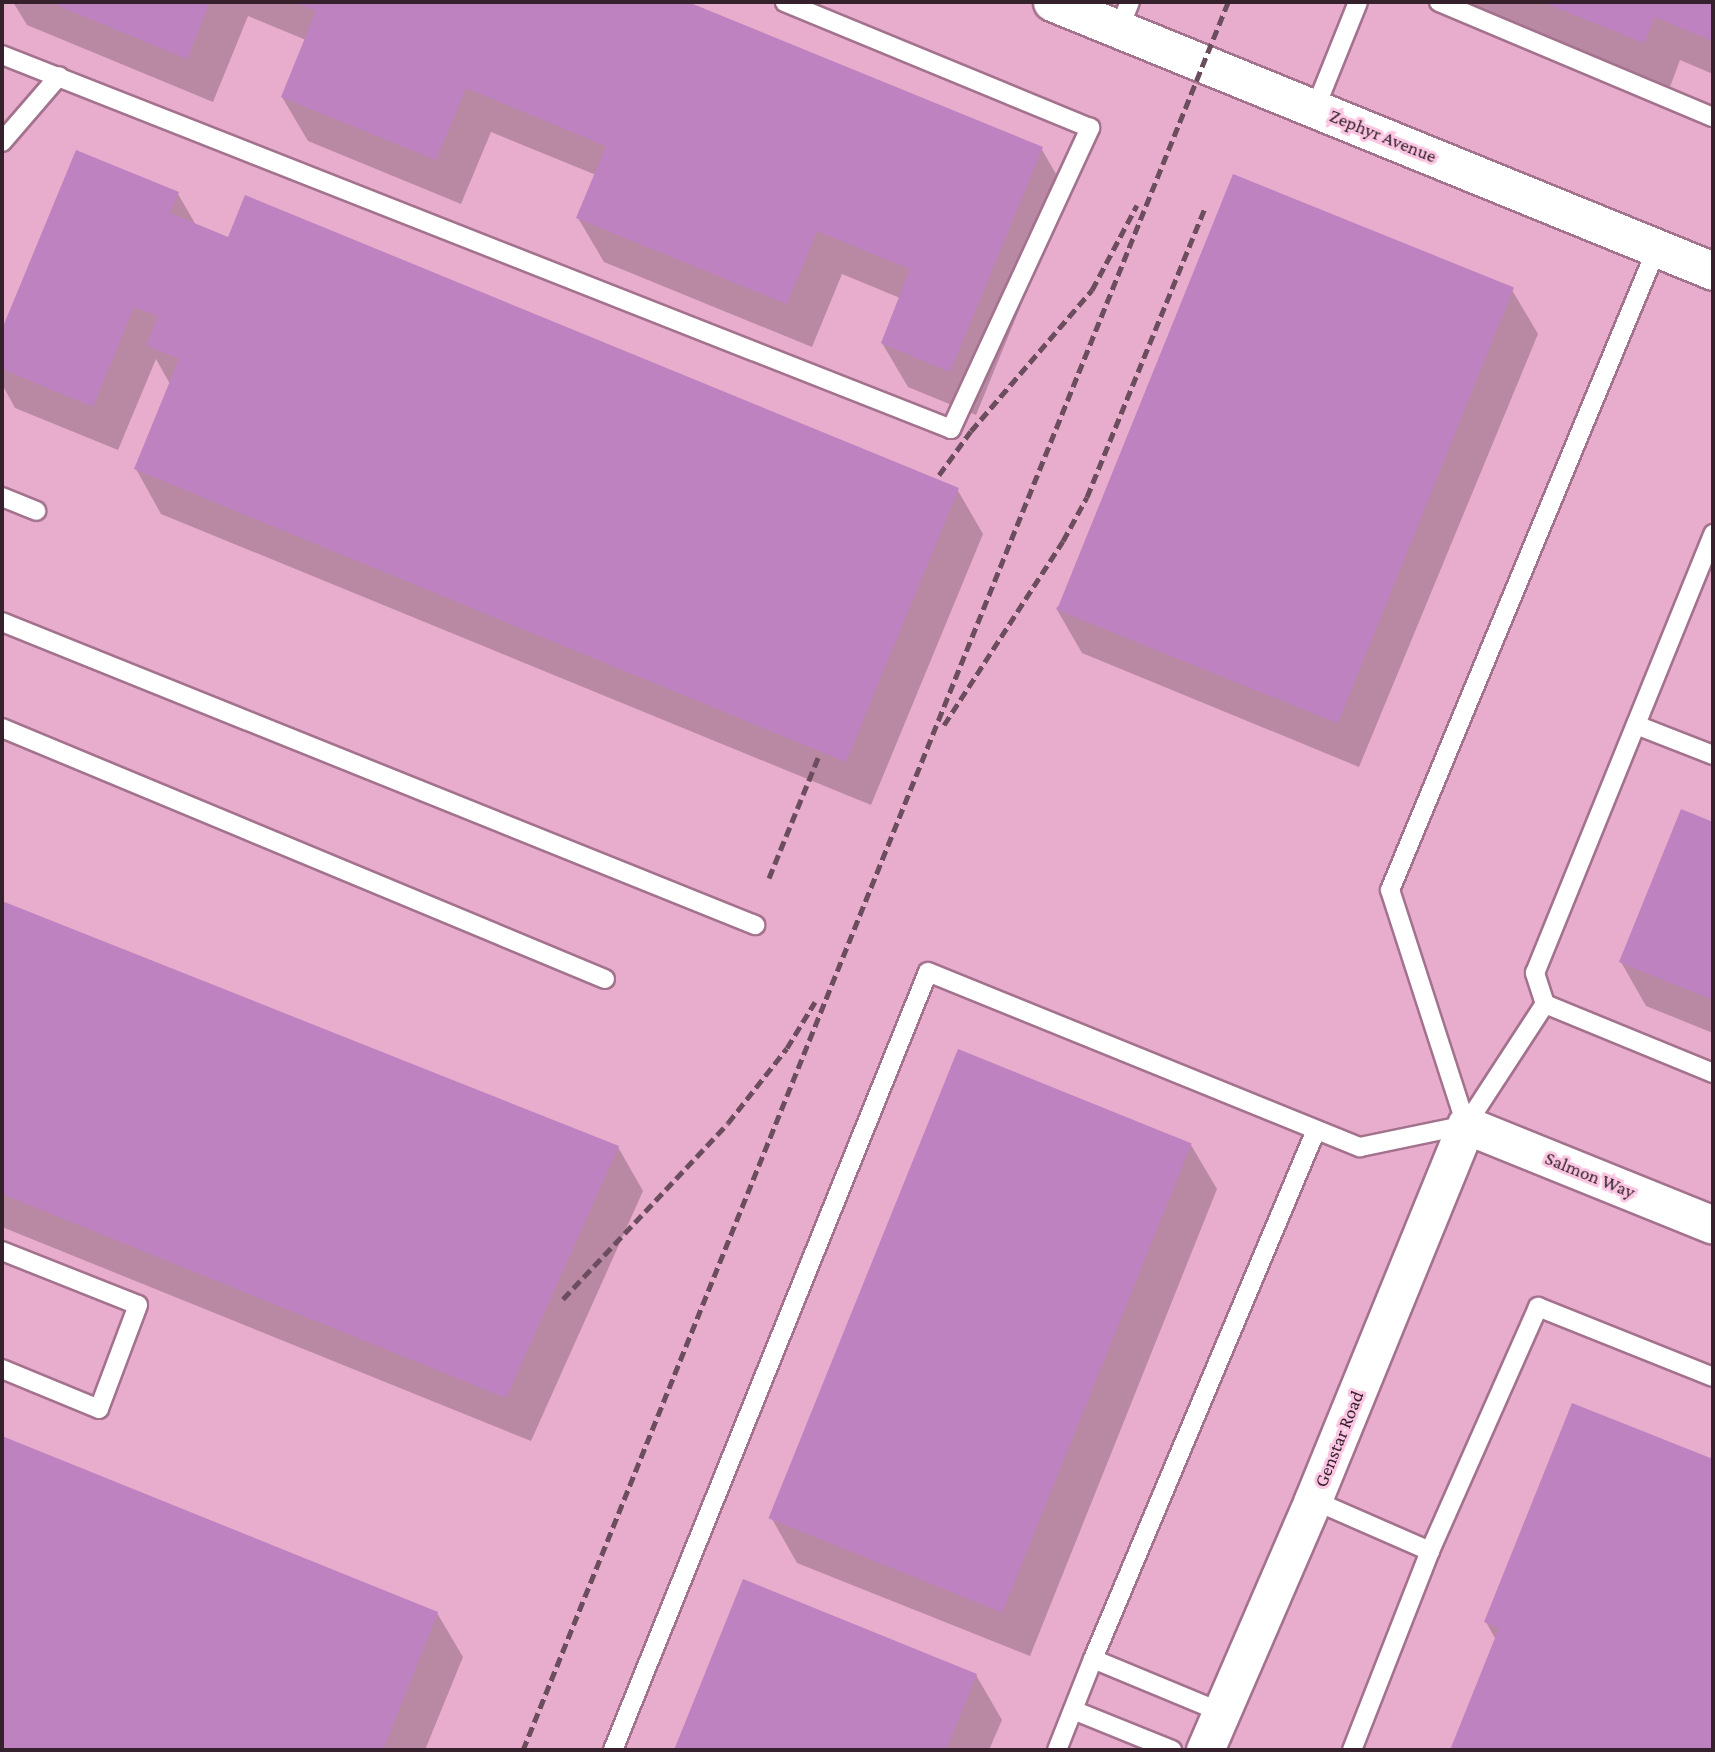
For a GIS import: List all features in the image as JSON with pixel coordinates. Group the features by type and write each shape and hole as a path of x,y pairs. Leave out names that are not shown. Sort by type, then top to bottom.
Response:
{"street":[{"name":"Zephyr Avenue","path":"1052,2 1124,15 1315,109 1713,271"},
{"name":"Salmon Way","path":"1466,1125 1713,1225"},
{"name":"Genstar Road","path":"1205,1750 1314,1500 1466,1125"}],"lane":[{"path":"2,55 951,429 1090,128 785,2"},
{"path":"1315,109 1358,2"},
{"path":"1439,2 1713,117"},
{"path":"2,142 59,76"},
{"path":"1466,1125 1390,890 1657,248"},
{"path":"2,497 36,511"},
{"path":"1713,534 1535,973 1545,1004 1713,1073"},
{"path":"3,628 755,925"},
{"path":"1636,724 1713,755"},
{"path":"2,728 605,979"},
{"path":"613,1750 928,972 1360,1147 1466,1125 1545,1004"},
{"path":"1057,1750 1316,1130"},
{"path":"2,1251 138,1305 99,1409 2,1369"},
{"path":"1352,1750 1430,1551 1538,1307 1713,1377"},
{"path":"1314,1500 1430,1551"},
{"path":"1093,1660 1221,1712"},
{"path":"1073,1710 1172,1750"}],"shaded area":[{"path":"2,2 1713,2 1713,1750 2,1750"}],"building":[{"path":"49,2 210,2 187,59"},
{"path":"293,2 688,2 1043,147 950,372 881,343 910,269 817,231 787,304 576,218 606,146 466,88 436,160 281,97 316,11"},
{"path":"1542,2 1713,2 1713,41 1655,17 1644,43"},
{"path":"76,150 179,192 170,213 228,237 245,195 959,488 846,762 134,469 179,359 146,345 158,316 134,307 93,407 2,369 2,329"},
{"path":"1233,174 1514,288 1338,723 1057,610"},
{"path":"1681,809 1713,822 1713,1000 1619,962"},
{"path":"2,901 619,1146 506,1398 2,1194"},
{"path":"958,1049 1192,1143 1002,1613 768,1518"},
{"path":"1572,1403 1713,1459 1713,1750 1450,1750 1499,1628 1484,1622"},
{"path":"2,1436 438,1612 383,1750 2,1750"},
{"path":"743,1579 977,1674 946,1750 674,1750"}],"railway":[{"path":"523,1750 1228,2"},
{"path":"939,475 971,431 1092,290 1137,205"},
{"path":"944,725 1063,541 1087,497 1205,208"},
{"path":"769,878 820,753"},
{"path":"563,1299 728,1123 787,1048 815,1002"}]}
